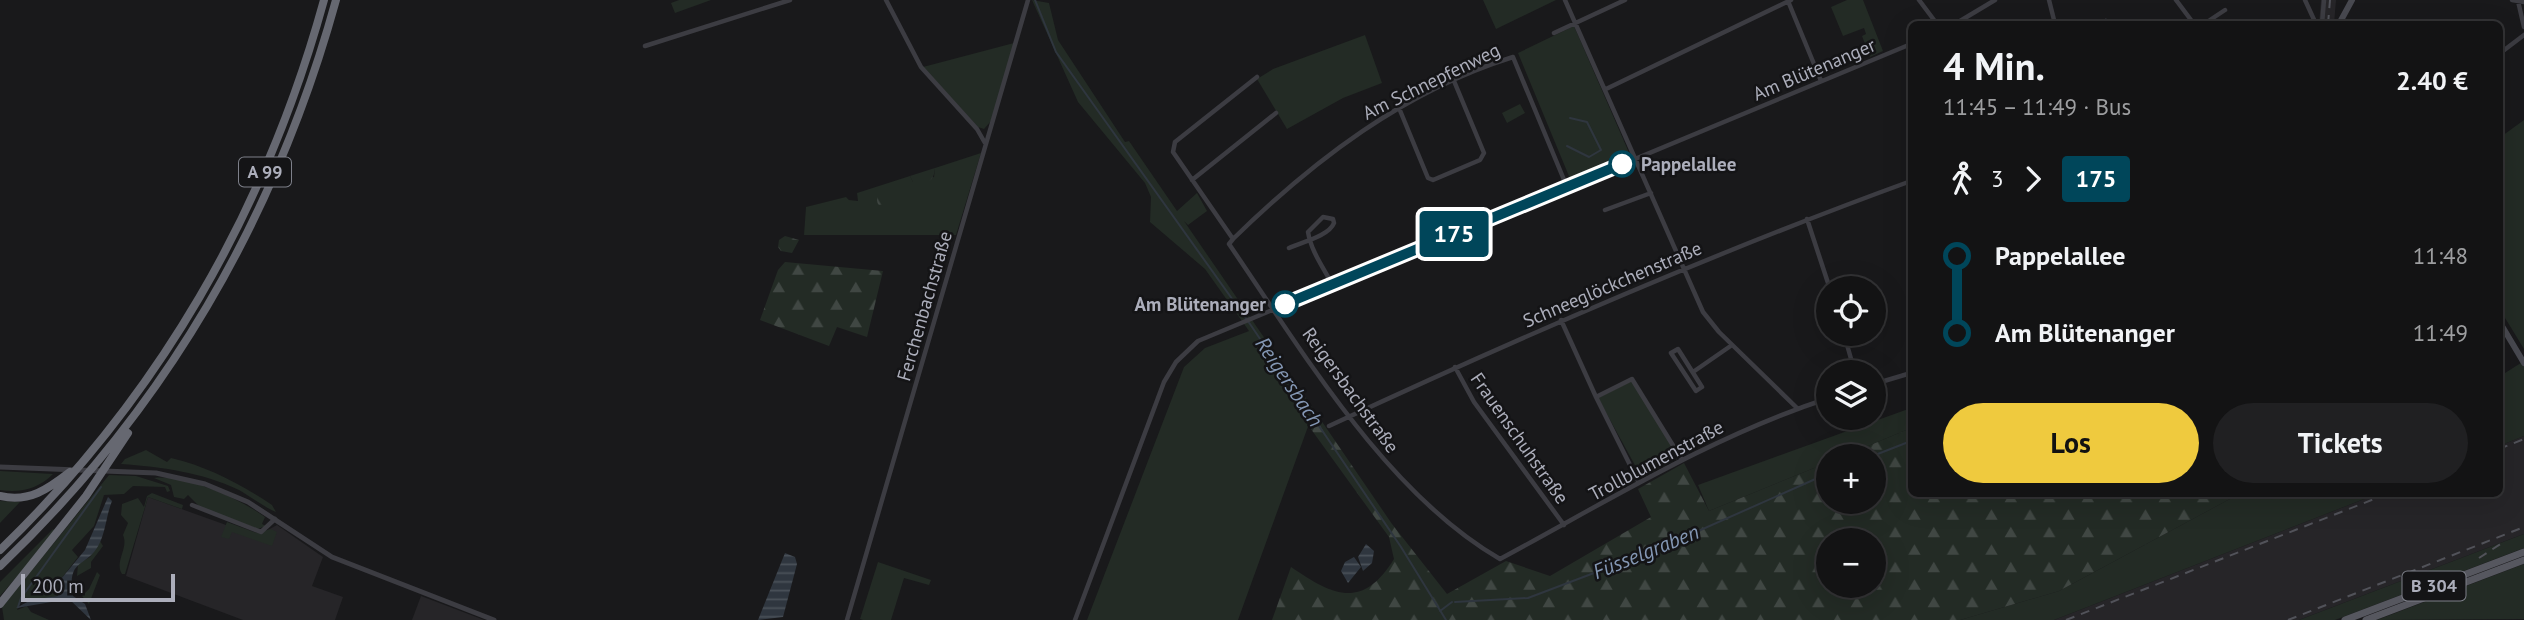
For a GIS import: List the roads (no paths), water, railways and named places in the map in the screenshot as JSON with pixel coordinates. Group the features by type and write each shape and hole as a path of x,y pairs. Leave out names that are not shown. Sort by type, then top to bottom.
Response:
{"highway":[{"name":"A 99","path":"0,550 86,460 162,359 231,243 285,122 324,0"},
{"name":"A 99","path":"0,566 79,485 144,405 222,285 258,215 302,112 336,0"},
{"path":"0,604 93,487 144,405"},
{"path":"0,496 23,498 39,494 86,460"}],"main road":[{"path":"2341,21 2352,0"},
{"path":"2503,328 2522,360"},
{"name":"B 304","path":"2345,620 2524,552"},
{"name":"B 304","path":"2367,620 2524,560"}],"street":[{"path":"645,46 790,0"},
{"path":"886,0 921,67 979,132 986,144"},
{"name":"Ferchenbachstraße","path":"847,620 1028,0"},
{"path":"1565,0 1707,319 1797,408"},
{"path":"1554,33 1625,0"},
{"path":"1919,0 1935,21"},
{"path":"1960,21 1995,0"},
{"path":"2049,0 2054,21"},
{"path":"2176,0 2192,21"},
{"path":"2305,0 2315,21"},
{"path":"2322,21 2324,0"},
{"path":"1606,89 1789,1 1821,81"},
{"path":"2518,1 2524,27"},
{"path":"2208,21 2225,10"},
{"path":"2503,51 2524,35"},
{"name":"Am Blütenanger","path":"1075,620 1164,382 1176,362 1198,341 1908,45"},
{"name":"Am Schnepfenweg","path":"1233,239 1323,157 1399,108 1513,57 1567,187"},
{"name":"Reigersbachstraße","path":"1258,77 1175,142 1172,152 1233,239 1229,244 1394,472 1440,519 1500,559"},
{"path":"1399,108 1428,178 1433,180 1480,160 1484,153 1454,82"},
{"path":"1192,180 1276,113"},
{"path":"979,132 990,130"},
{"name":"Schneeglöckchenstraße","path":"1329,426 1455,367 1684,268 1908,182"},
{"path":"1605,210 1651,193"},
{"path":"1289,248 1309,239 1331,230 1335,223 1333,219 1324,217 1308,232 1309,239 1332,285"},
{"path":"1807,219 1826,276"},
{"path":"1561,320 1595,397 1639,483"},
{"path":"1693,372 1732,345"},
{"path":"1678,349 1693,372 1702,387 1696,391 1671,353 1678,349"},
{"name":"Frauenschuhstraße","path":"1455,367 1474,402 1564,525"},
{"path":"1886,380 1908,374"},
{"path":"1595,397 1632,379 1682,460"},
{"name":"Trollblumenstraße","path":"1500,559 1682,460 1816,402"},
{"path":"0,467 156,473 205,484 248,502 332,557 494,620"},
{"path":"192,506 261,532 275,519"}],"waterway":[{"name":"Reigersbach","path":"1035,0 1056,52 1250,324 1401,547 1446,620"},
{"path":"1567,146 1589,157 1601,150 1587,122 1570,118"},
{"name":"Füsselgraben","path":"1886,451 1908,442"},
{"name":"Füsselgraben","path":"1455,602 1528,598 1660,548 1816,479"},
{"path":"18,607 21,598 101,487"},
{"name":"Füsselgraben","path":"1440,611 1452,602"}],"railway":[{"path":"2328,21 2330,0"},
{"path":"2503,447 2524,439"},
{"path":"2066,620 2379,497"},
{"path":"2288,620 2524,527"},
{"path":"2479,558 2502,543"}],"place":[{"name":"Pappelallee","path":"1622,164"},
{"name":"Am Blütenanger","path":"1285,304"}]}
